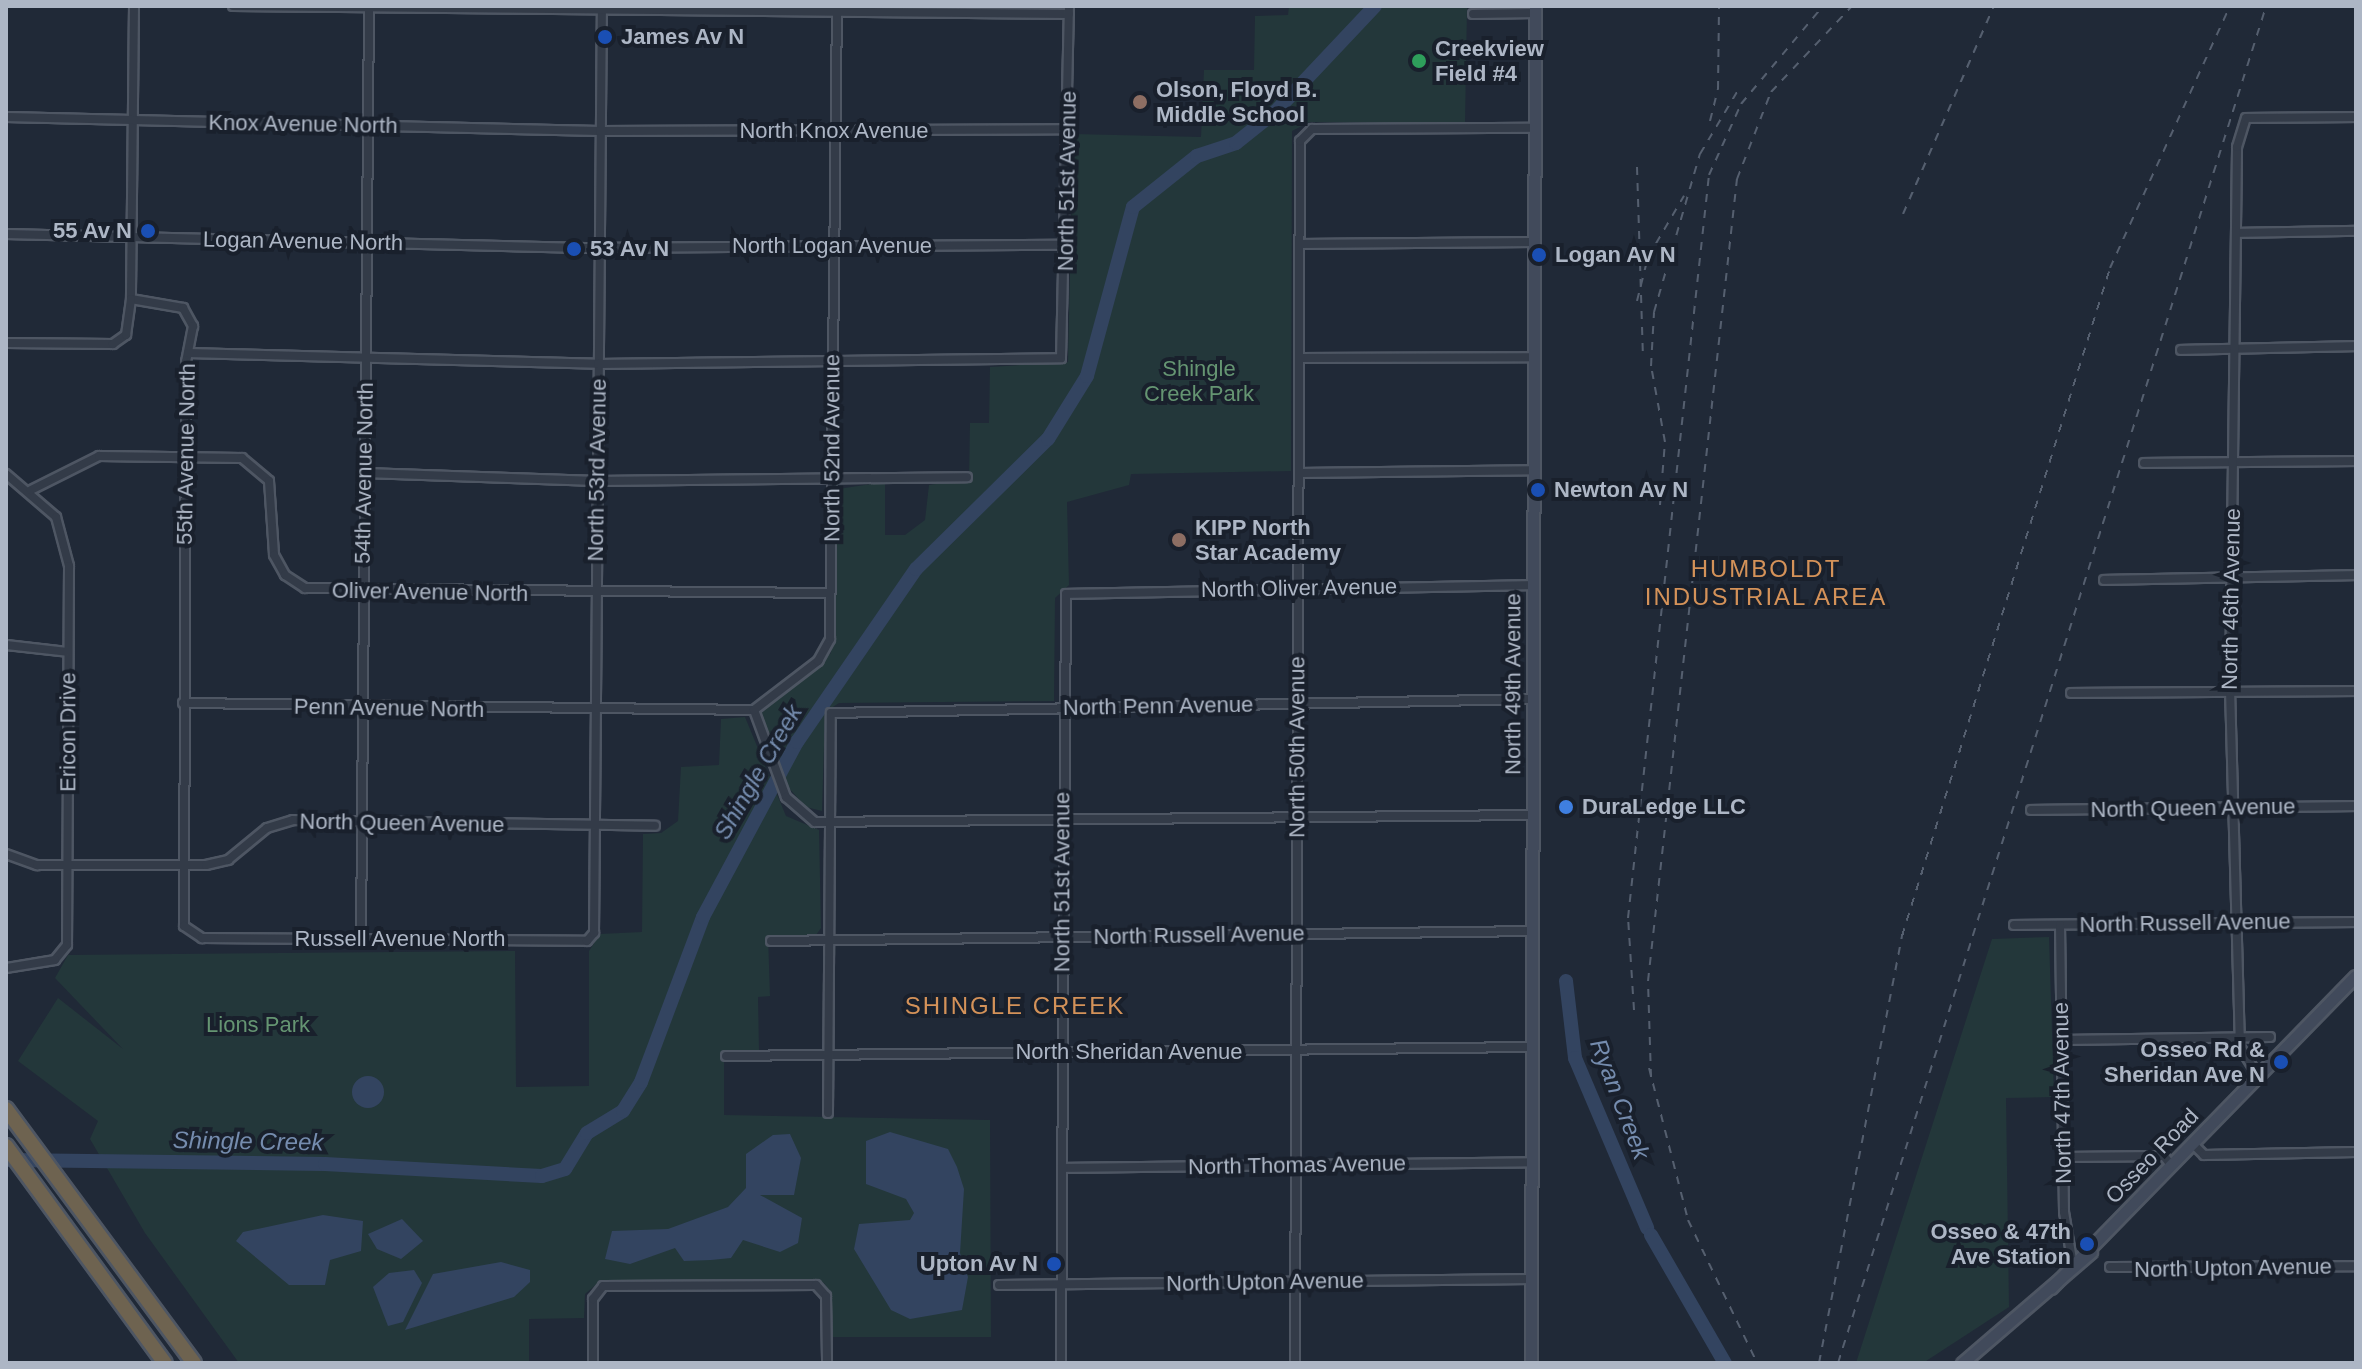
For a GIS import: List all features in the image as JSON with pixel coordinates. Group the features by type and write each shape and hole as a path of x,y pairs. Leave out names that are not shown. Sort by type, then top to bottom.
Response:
{"highway":[{"path":"6,1109 194,1363"},
{"path":"6,1146 165,1363"},
{"path":"110,1288 158,1363"}],"street":[{"path":"6,343 113,344 126,335 131,299 134,6"},
{"path":"233,6 602,11 1069,10"},
{"name":"54th Avenue North","path":"361,940 369,8"},
{"name":"North 51st Avenue","path":"832,363 1064,355 1069,10"},
{"path":"1473,14 1535,10"},
{"name":"North 49th Avenue","path":"1531,1363 1535,10"},
{"name":"North 53rd Avenue","path":"594,933 602,11"},
{"name":"North 52nd Avenue","path":"754,710 825,651 830,593 837,11"},
{"name":"Knox Avenue North","path":"6,117 600,131"},
{"name":"North 46th Avenue","path":"2257,1074 2241,1056 2230,692 2237,147 2246,118 2356,117"},
{"name":"North 50th Avenue","path":"1295,1363 1299,358 1304,132 1535,128"},
{"name":"North Knox Avenue","path":"600,131 1067,129"},
{"path":"2236,233 2356,231"},
{"name":"Logan Avenue North","path":"6,234 599,247"},
{"path":"1300,244 1534,242"},
{"name":"North Logan Avenue","path":"599,247 1065,245"},
{"name":"55th Avenue North","path":"131,299 188,313 183,703 184,926 202,938"},
{"path":"2181,350 2356,346"},
{"path":"188,353 598,364 832,363"},
{"path":"1299,358 1534,357"},
{"name":"Oliver Avenue North","path":"31,490 99,456 242,458 262,471 273,491 274,555 294,583 363,590 596,595"},
{"path":"2144,463 2356,461"},
{"path":"1299,473 1533,470"},
{"path":"365,473 597,481 967,477"},
{"name":"Ericon Drive","path":"6,474 31,490 56,517 68,549 65,951 55,960 6,968"},
{"path":"2104,580 2356,575"},
{"name":"North Oliver Avenue","path":"1066,594 1533,585"},
{"path":"596,595 830,593"},
{"name":"North 51st Avenue","path":"1061,1363 1062,707 1066,594"},
{"path":"6,645 68,652"},
{"path":"2071,693 2356,691"},
{"name":"North Penn Avenue","path":"829,823 831,713 1533,699"},
{"name":"Penn Avenue North","path":"183,703 595,713"},
{"path":"595,713 754,710 786,797 799,815 829,823 1532,815"},
{"name":"North Queen Avenue","path":"2031,810 2356,806"},
{"name":"North Queen Avenue","path":"6,854 24,863 67,865 183,865 228,860 280,823 362,821 655,826"},
{"path":"828,1113 829,823"},
{"name":"North Russell Avenue","path":"2014,925 2356,922"},
{"name":"North 47th Avenue","path":"2060,925 2063,1157 2072,1260"},
{"name":"North Russell Avenue","path":"771,941 1532,931"},
{"name":"Russell Avenue North","path":"202,938 587,941 594,933"},
{"name":"Osseo Road","path":"1962,1363 2051,1288 2356,976"},
{"path":"2062,1040 2270,1037"},
{"name":"North Sheridan Avenue","path":"726,1056 1532,1047"},
{"path":"2192,1143 2204,1155 2356,1152"},
{"path":"2063,1157 2164,1156 2171,1165"},
{"name":"North Thomas Avenue","path":"1062,1168 1531,1162"},
{"name":"Osseo Road","path":"2051,1288 2072,1260 2111,1227"},
{"name":"North Upton Avenue","path":"2110,1267 2356,1266"},
{"name":"North Upton Avenue","path":"999,1285 1531,1279"},
{"path":"593,1363 595,1291 823,1289 827,1363"}],"green space":[{"name":"Shingle Creek Park","path":"1289,6 1522,6 1467,8 1465,123 1310,122 1292,131 1291,471 1131,474 1129,485 1067,502 1069,585 1055,598 1054,701 839,703 825,712 822,811 806,807 787,786 761,712 831,653 838,489 885,482 885,535 905,535 925,520 929,485 969,479 970,423 989,423 990,367 1068,362 1073,134 1201,137 1204,70 1254,70 1255,16 1288,15"},
{"name":"Lions Park","path":"745,717 786,816 819,830 821,928 816,935 768,935 770,996 758,997 759,1050 724,1050 724,1115 990,1120 991,1337 833,1337 831,1294 824,1283 809,1280 599,1282 585,1294 584,1318 529,1319 529,1363 239,1363 145,1233 90,1139 98,1121 18,1061 58,998 123,1049 55,978 68,955 515,951 516,1087 589,1086 589,951 600,934 642,932 643,834 661,833 678,821 681,767 719,765 721,719"},
{"path":"2049,937 2054,1097 2006,1098 2009,1307 1923,1363 1856,1363 1992,939"}],"water":[{"path":"368,1076 379,1081 384,1092 379,1103 368,1108 357,1103 352,1092 357,1081"},
{"path":"890,1132 948,1149 957,1167 964,1189 960,1253 968,1277 962,1310 910,1319 891,1310 854,1249 859,1224 910,1220 914,1213 906,1199 866,1184 866,1141"},
{"path":"790,1134 801,1158 794,1195 760,1195 802,1218 798,1243 780,1252 743,1240 731,1258 711,1260 684,1261 675,1248 630,1264 605,1259 612,1231 668,1229 728,1207 746,1188 746,1154 773,1135"},
{"path":"323,1215 363,1221 361,1251 330,1260 325,1285 289,1285 236,1241 243,1232"},
{"path":"402,1219 423,1241 401,1259 377,1249 368,1234"},
{"path":"501,1262 530,1270 530,1282 514,1297 405,1330 433,1274"},
{"path":"414,1270 422,1283 403,1322 388,1326 373,1287 389,1273"}],"waterway":[{"name":"Shingle Creek","path":"6,1160 325,1164 542,1176 565,1169 587,1133 623,1111 641,1082 703,917 797,742 916,569 1048,439 1087,376 1133,207 1197,156 1236,143 1276,111 1375,6"},
{"name":"Ryan Creek","path":"1566,981 1575,1058 1647,1228"},
{"name":"Ryan Creek","path":"1651,1235 1725,1363"}],"railway":[{"path":"1710,121 1718,89 1719,6"},
{"path":"1634,1010 1628,918 1709,175 1741,104 1823,6"},
{"path":"1651,1077 1648,981 1737,179 1771,92 1852,6"},
{"path":"1903,214 1994,6"},
{"path":"1819,1363 1902,936 2110,268 2230,6"},
{"path":"1838,1363 2266,6"},
{"path":"1660,505 1665,442 1651,366 1654,312 1700,154 1740,87"},
{"path":"1637,167 1643,358"},
{"path":"1637,301 1648,257 1684,196"},
{"path":"1649,1068 1688,1220 1757,1363"}],"place":[{"name":"James Av N","path":"605,37"},
{"name":"Creekview Field #4","path":"1419,61"},
{"name":"Olson, Floyd B. Middle School","path":"1140,102"},
{"name":"55 Av N","path":"148,231"},
{"name":"53 Av N","path":"574,249"},
{"name":"Logan Av N","path":"1539,255"},
{"name":"Newton Av N","path":"1538,490"},
{"name":"KIPP North Star Academy","path":"1179,540"},
{"name":"DuraLedge LLC","path":"1566,807"},
{"name":"Osseo Rd & Sheridan Ave N","path":"2281,1062"},
{"name":"Osseo & 47th Ave Station","path":"2087,1244"},
{"name":"Upton Av N","path":"1054,1264"}],"district":[{"name":"HUMBOLDT INDUSTRIAL AREA","path":"1766,583"},
{"name":"SHINGLE CREEK","path":"1015,1006"}]}
